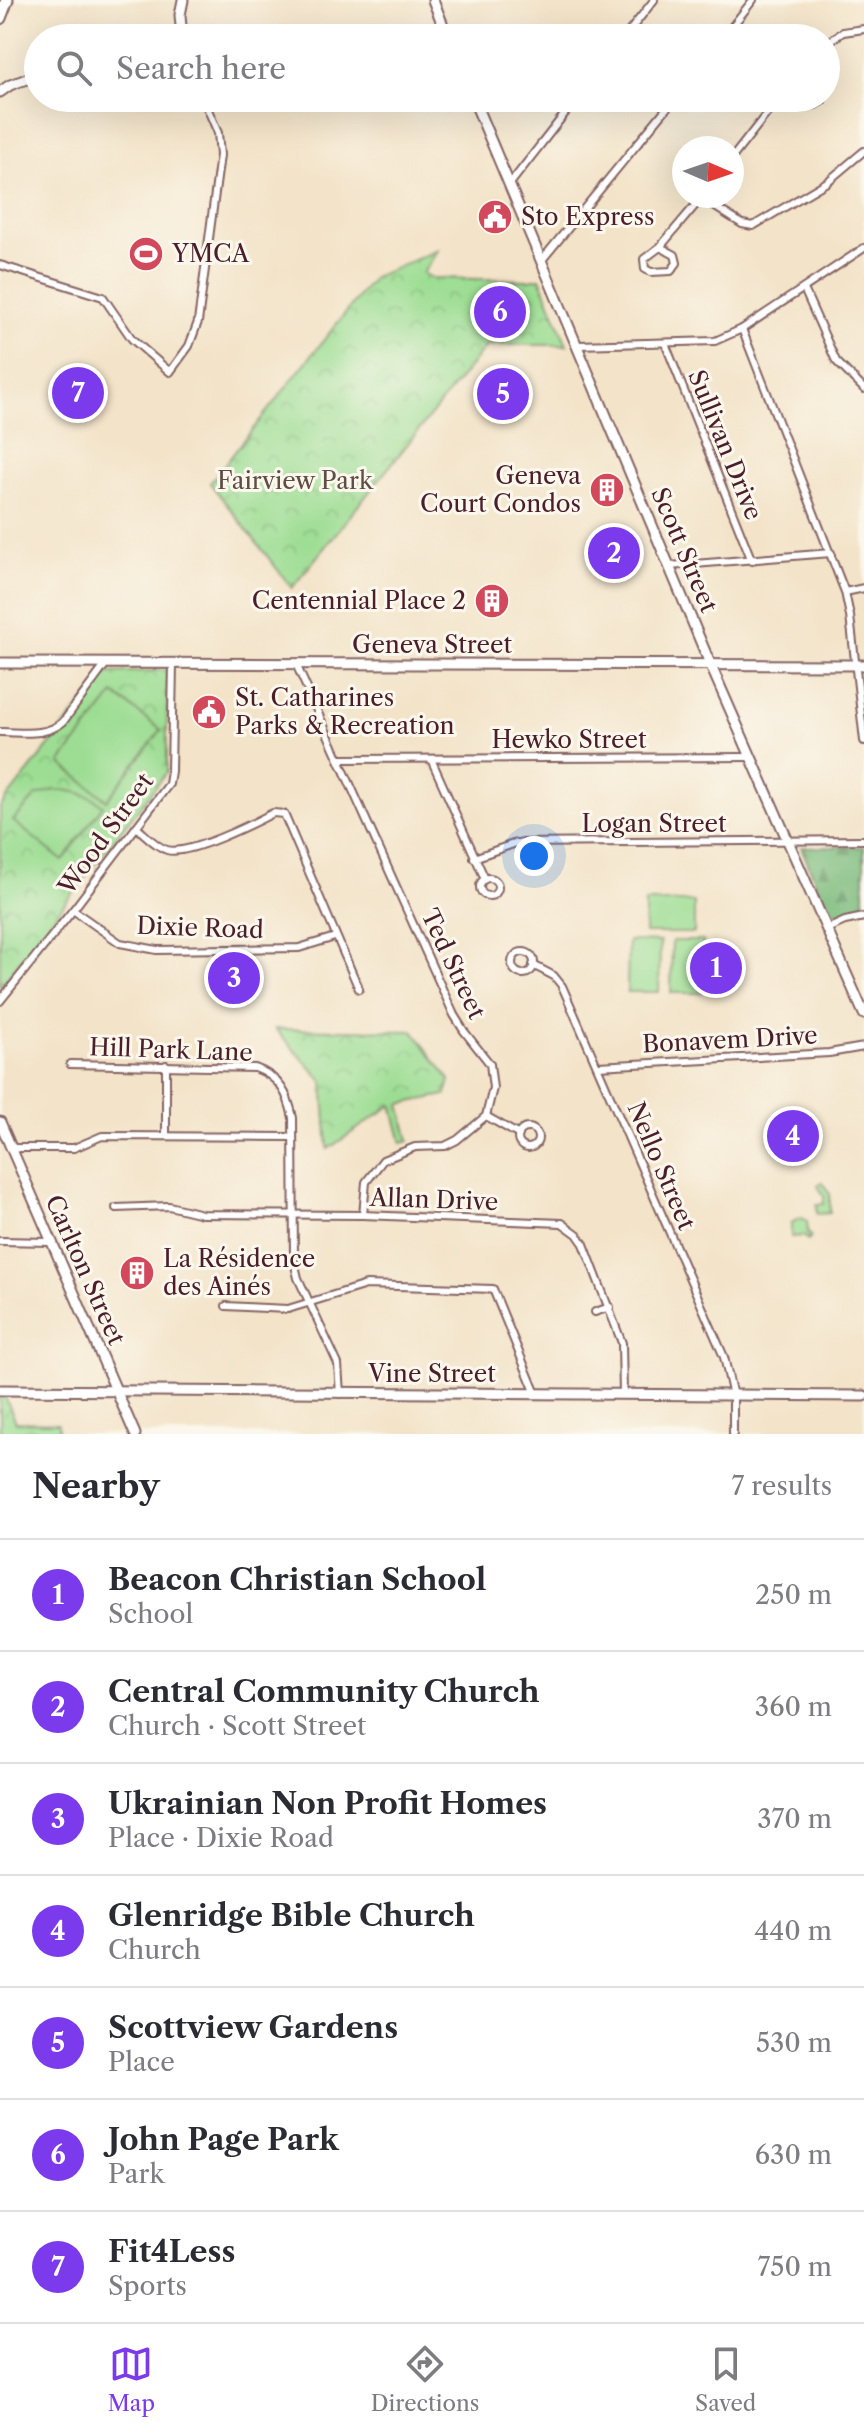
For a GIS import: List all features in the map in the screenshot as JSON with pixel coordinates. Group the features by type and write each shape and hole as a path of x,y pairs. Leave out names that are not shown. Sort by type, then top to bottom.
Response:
{"highway":[{"path":"0,18 7,0"}],"main road":[{"path":"181,24 183,0"},
{"path":"433,0 442,24"},
{"path":"0,92 24,80"},
{"name":"Scott Street","path":"479,112 711,666 864,1014"},
{"name":"Geneva Street","path":"0,663 860,665"},
{"name":"Carlton Street","path":"0,1122 135,1434"},
{"name":"Vine Street","path":"0,1390 864,1396"}],"street":[{"path":"635,24 654,0"},
{"path":"734,24 753,0"},
{"path":"840,34 864,29"},
{"path":"0,265 103,297 132,339 170,372 189,346 198,322 219,163 218,133 209,112"},
{"path":"510,184 566,112"},
{"path":"542,260 664,112"},
{"path":"744,143 768,112"},
{"path":"718,208 742,224 753,226 827,182 864,151"},
{"path":"660,247 675,255 677,263 671,271 651,272 645,269 644,259 660,247 693,208"},
{"path":"578,345 715,341 742,329 864,248"},
{"path":"804,289 836,361 864,389"},
{"path":"742,329 845,592 860,665 864,741"},
{"name":"Sullivan Drive","path":"665,343 752,561"},
{"path":"669,566 831,553"},
{"path":"845,592 864,588"},
{"path":"0,732 45,733 55,729 106,664"},
{"name":"Wood Street","path":"0,1001 169,784 173,664"},
{"name":"Ted Street","path":"296,664 454,1015 490,1064 493,1088 486,1116"},
{"name":"Hewko Street","path":"340,759 751,757"},
{"path":"431,759 485,879"},
{"path":"136,827 165,850 177,850 203,844 273,813 287,816 359,989"},
{"name":"Logan Street","path":"474,858 516,843 864,840"},
{"name":"Dixie Road","path":"73,910 120,943 157,950 299,948 335,937"},
{"path":"827,929 864,917"},
{"name":"Nello Street","path":"533,965 554,976 562,986 724,1357 733,1396 733,1434"},
{"name":"Bonavem Drive","path":"598,1066 829,1053 864,1047"},
{"name":"Hill Park Lane","path":"70,1064 255,1068 275,1078 288,1096 293,1118 294,1261 338,1364 340,1394"},
{"path":"166,1065 166,1136"},
{"path":"363,1215 366,1182 383,1160 415,1147 445,1146 486,1116 519,1135"},
{"path":"12,1148 74,1148 102,1136 293,1137"},
{"name":"Allan Drive","path":"116,1208 169,1206 202,1214 363,1215 562,1223 577,1234 584,1244 610,1307 622,1343 623,1395"},
{"path":"0,1241 50,1242"},
{"path":"226,1306 288,1309 366,1285 493,1289 536,1394"},
{"path":"595,1312 610,1307"}],"green space":[{"name":"Fairview Park","path":"438,250 423,273 430,278 540,278 567,345 487,345 292,588 210,483 374,277"},
{"path":"167,670 167,772 0,986 0,807 107,673"},
{"path":"114,694 161,730 107,800 60,763"},
{"path":"54,790 80,793 103,805 63,861 13,821 36,796"},
{"path":"801,847 864,847 864,907 829,914"},
{"path":"645,902 694,902 694,933 645,933"},
{"path":"628,941 660,942 659,992 627,992"},
{"path":"672,941 703,941 702,993 671,993"},
{"path":"275,1029 413,1031 450,1080 446,1095 400,1104 409,1141 402,1143 392,1105 328,1149 323,1081"},
{"path":"822,1182 830,1194 830,1213 817,1214 817,1204 824,1204 824,1196 818,1186"},
{"path":"801,1218 807,1221 811,1236 808,1240 804,1236 791,1237 791,1223"},
{"path":"0,1396 5,1397 16,1422 58,1423 58,1434 0,1434"}],"place":[{"name":"Sto Express","path":"495,217"},
{"name":"YMCA","path":"146,254"},
{"name":"John Page Park","path":"500,312"},
{"name":"Fit4Less","path":"78,393"},
{"name":"Scottview Gardens","path":"503,394"},
{"name":"Geneva Court Condos","path":"607,490"},
{"name":"Central Community Church","path":"614,553"},
{"name":"Centennial Place 2","path":"492,601"},
{"name":"St. Catharines Parks & Recreation","path":"209,712"},
{"name":"Beacon Christian School","path":"716,968"},
{"name":"Ukrainian Non Profit Homes","path":"234,978"},
{"name":"Glenridge Bible Church","path":"793,1136"},
{"name":"La Résidence des Ainés","path":"137,1273"}]}
